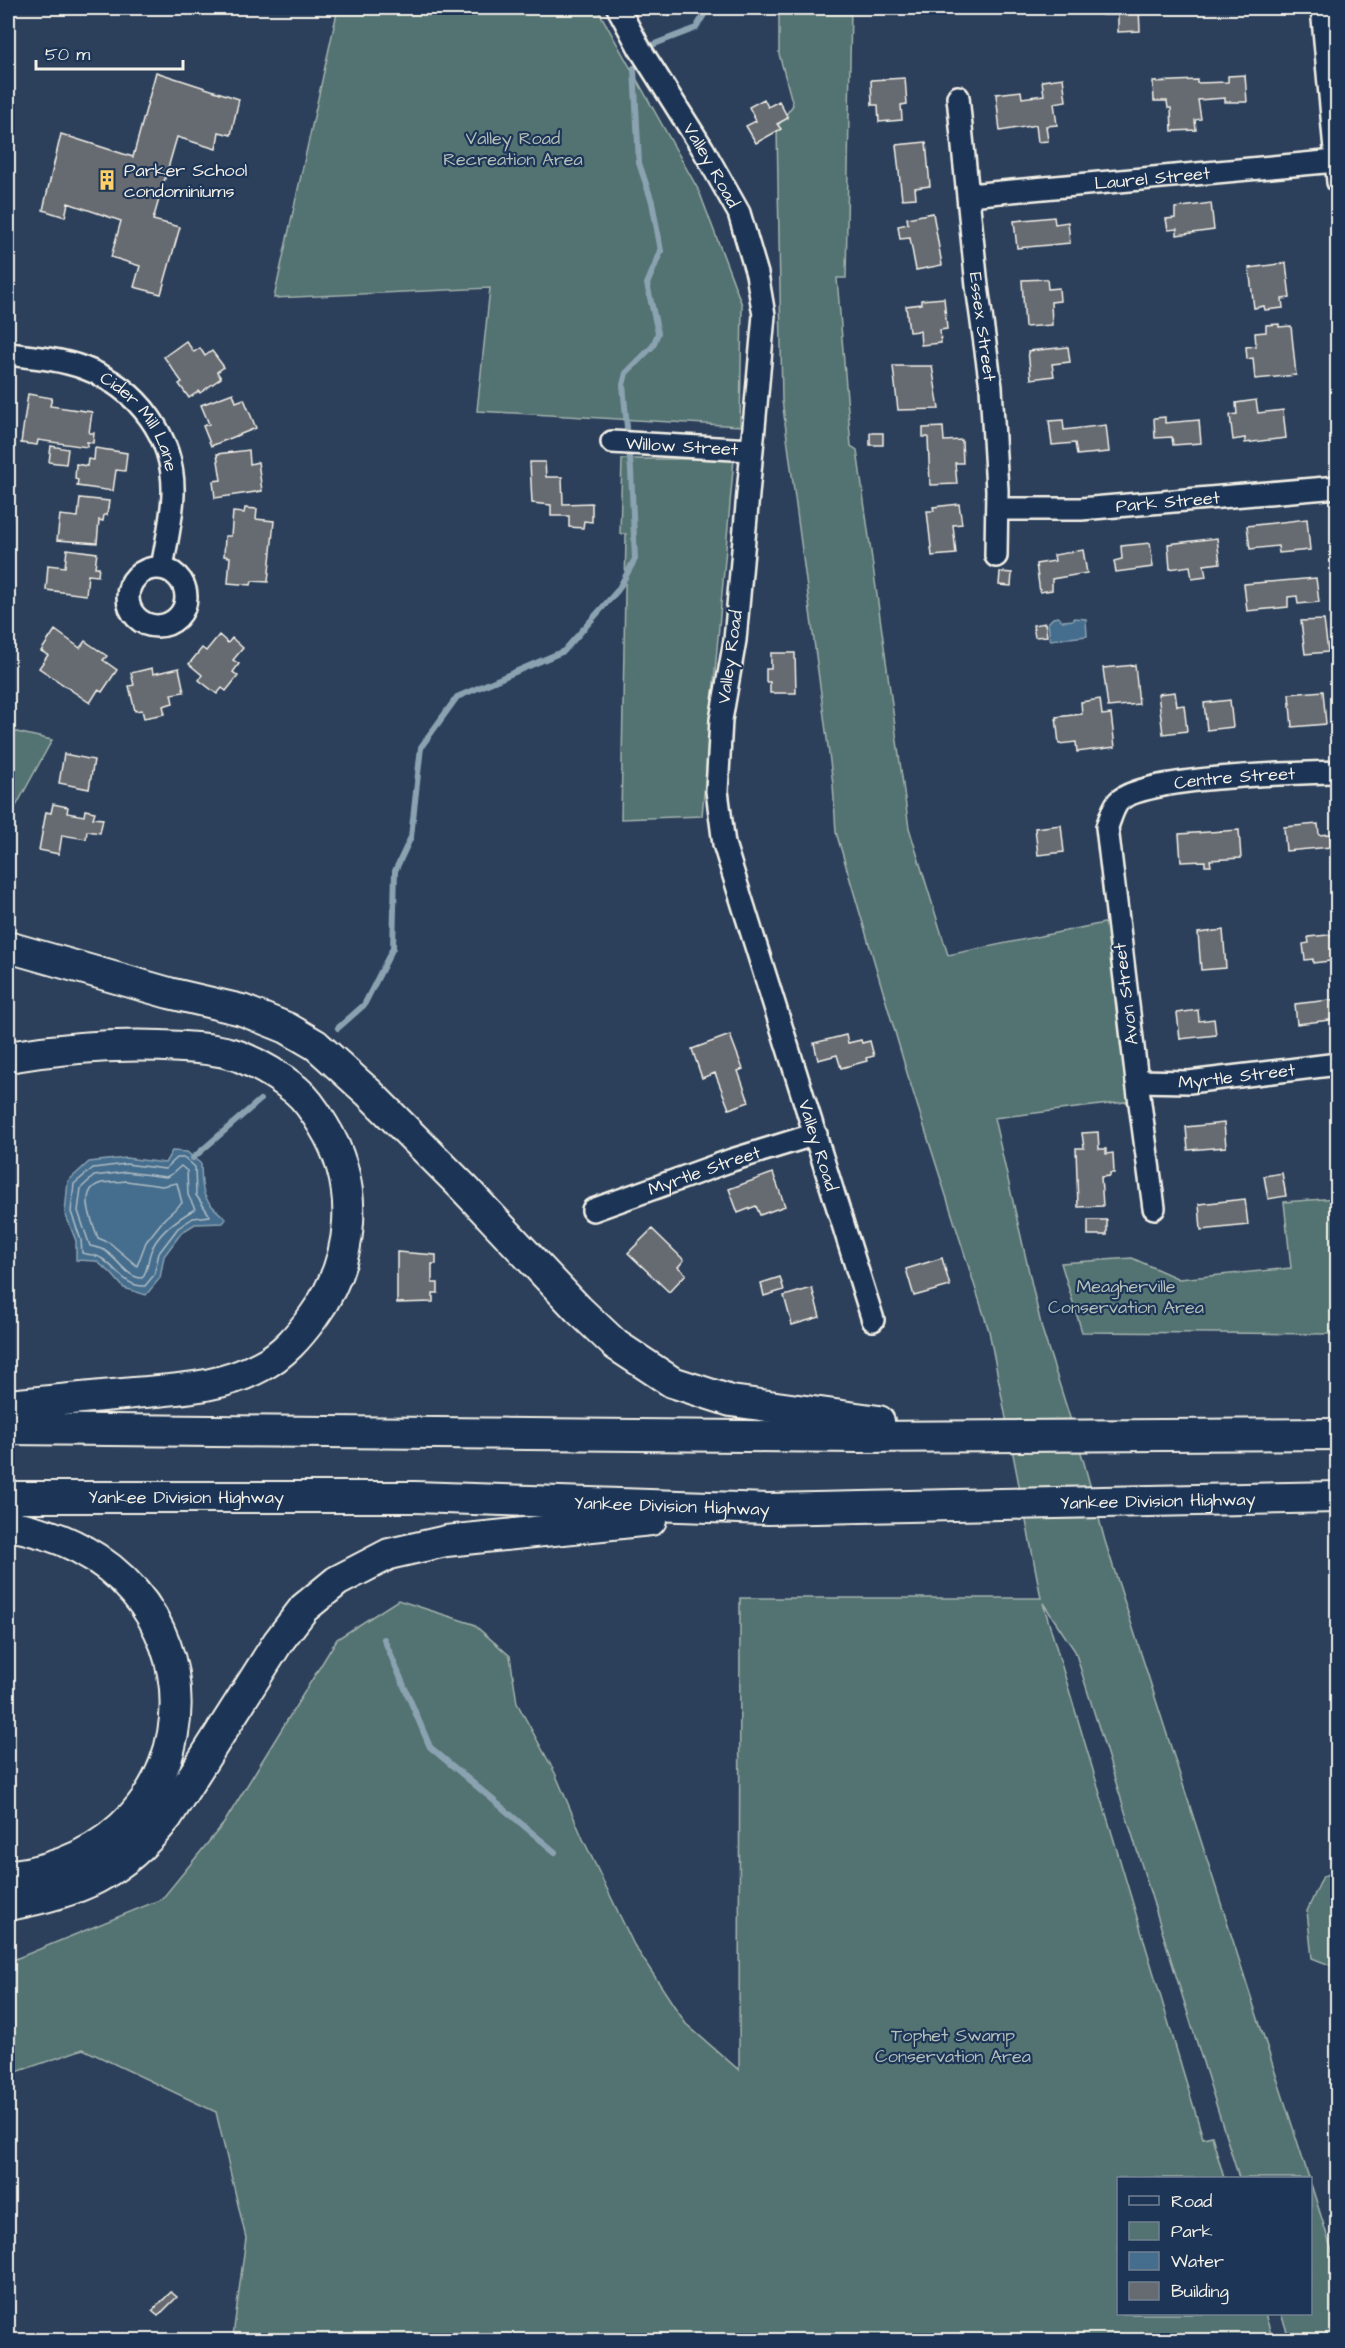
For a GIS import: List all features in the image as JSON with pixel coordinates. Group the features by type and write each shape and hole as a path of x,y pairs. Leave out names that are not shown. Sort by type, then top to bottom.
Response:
{"highway":[{"path":"8,947 169,993 242,1010 287,1028 316,1045 369,1093 456,1180 578,1309 616,1345 672,1382 731,1401 998,1436"},
{"path":"8,1057 37,1052 129,1044 204,1048 240,1057 297,1091 316,1113 339,1158 347,1182 349,1203 345,1250 337,1276 322,1305 296,1340 262,1366 213,1385 8,1405"},
{"path":"8,1429 602,1435 1338,1434"},
{"name":"Yankee Division Highway","path":"8,1497 415,1497 740,1508 1338,1497"},
{"path":"8,1905 51,1896 87,1884 121,1864 143,1846 167,1817 292,1622 322,1592 356,1569 389,1554 446,1541 740,1508"},
{"path":"8,1525 42,1532 80,1548 126,1582 147,1606 163,1634 171,1663 175,1696 174,1722 168,1752 152,1787 129,1819 84,1854 58,1864 8,1876"}],"street":[{"name":"Valley Road","path":"618,8 640,49 703,149 739,213 757,274 764,315 734,646 721,720 717,791 724,844 873,1320"},
{"path":"1322,8 1337,171"},
{"name":"Essex Street","path":"958,97 977,286 991,387 996,451 996,556"},
{"name":"Laurel Street","path":"969,195 1337,171"},
{"name":"Cider Mill Lane","path":"8,354 64,362 84,368 117,384 141,405 150,417 162,440 172,478 171,513 162,568"},
{"name":"Willow Street","path":"612,442 752,450"},
{"name":"Park Street","path":"997,509 1081,509 1338,487"},
{"name":"Centre Street","path":"1135,791 1184,782 1338,772"},
{"name":"Avon Street","path":"1135,791 1119,801 1107,827 1154,1208"},
{"name":"Myrtle Street","path":"1137,1082 1189,1082 1338,1064"},
{"name":"Myrtle Street","path":"593,1210 732,1160 816,1134"}],"green space":[{"name":"Valley Road Recreation Area","path":"338,8 597,8 699,191 742,305 740,426 477,411 490,288 274,298"},
{"name":"Tophet Swamp Conservation Area","path":"779,8 851,8 846,278 837,278 851,446 857,450 909,828 948,955 1114,921 1133,1101 994,1118 1042,1329 1083,1459 1105,1541 1309,2177 1239,2177 1075,1651 1043,1603 1203,2138 1212,2136 1224,2177 1117,2177 1117,2315 1265,2315 1273,2340 211,2340 233,2336 246,2238 216,2112 83,2049 8,2075 8,1962 162,1899 224,1823 337,1639 398,1600 473,1624 510,1656 517,1703 555,1773 583,1839 634,1945 686,2024 739,2070 740,1598 1041,1598 989,1331 908,1076 836,832 833,784 782,400 777,127 793,105 779,54"},
{"path":"622,459 734,459 702,816 621,819 626,534 620,534"},
{"path":"8,730 52,740 8,821"},
{"name":"Meagherville Conservation Area","path":"1337,1198 1337,1334 1082,1332 1061,1263 1132,1258 1179,1279 1291,1268 1284,1202"},
{"path":"1337,1871 1338,1968 1312,1958 1307,1911 1323,1876"},
{"path":"1312,2187 1337,2267 1337,2340 1290,2340 1281,2315 1312,2315"}],"water":[{"path":"1058,617 1063,621 1074,620 1074,618 1086,619 1087,636 1050,640 1048,623"},
{"path":"172,1151 187,1152 201,1164 205,1196 226,1219 223,1223 195,1224 182,1232 164,1256 160,1278 146,1295 124,1288 96,1261 76,1260 76,1241 65,1213 68,1181 89,1162 126,1158 165,1163"}],"building":[{"path":"669,8 690,8 691,13 669,15"},
{"path":"1102,8 1139,8 1140,31 1118,32 1118,15 1102,15"},
{"path":"1199,8 1252,8 1199,11"},
{"name":"Parker School condominiums","path":"156,72 239,99 231,135 219,132 216,149 177,137 153,220 180,227 161,294 134,287 140,266 111,257 121,221 68,203 65,217 43,210 61,134 133,157"},
{"path":"1245,75 1247,102 1225,102 1225,98 1198,100 1201,119 1195,120 1196,130 1172,131 1171,108 1168,108 1167,101 1154,101 1153,82 1197,80 1197,83 1228,82 1228,76"},
{"path":"905,78 907,104 901,105 902,120 879,122 878,105 872,105 871,80"},
{"path":"1063,78 1066,101 1054,103 1057,125 1046,126 1048,141 1038,142 1036,125 1000,131 996,94 1021,91 1022,98 1044,95 1042,81"},
{"path":"764,99 768,107 779,101 788,118 777,124 781,129 756,143 746,126 756,121 749,107"},
{"path":"926,142 930,186 915,188 916,198 902,199 896,145"},
{"path":"1211,203 1214,230 1177,235 1177,229 1168,230 1166,219 1175,218 1175,208"},
{"path":"933,213 942,265 916,270 910,238 900,239 898,226 908,224 907,218"},
{"path":"1054,217 1055,224 1068,222 1070,243 1017,248 1014,221"},
{"path":"1286,263 1290,298 1282,299 1283,308 1265,310 1264,306 1254,308 1249,268"},
{"path":"1047,279 1048,289 1059,288 1060,301 1051,302 1052,325 1025,327 1022,280"},
{"path":"944,298 947,329 940,330 941,343 921,345 920,331 909,332 906,306 921,304 921,300"},
{"path":"1279,324 1279,327 1291,326 1296,375 1255,379 1253,358 1247,359 1246,347 1256,346 1255,333 1266,332 1266,325"},
{"path":"186,341 194,352 200,348 205,356 212,351 224,367 217,372 221,378 189,398 179,384 182,382 164,357"},
{"path":"1068,347 1070,362 1052,364 1054,376 1031,379 1028,351"},
{"path":"893,366 932,366 939,409 898,410"},
{"path":"8,390 12,390 9,409 8,409"},
{"path":"233,393 236,402 244,399 256,428 211,446 203,426 209,424 201,405"},
{"path":"28,394 52,398 50,406 92,412 89,433 94,433 93,443 87,442 87,447 38,440 37,445 21,443"},
{"path":"1256,400 1258,413 1283,410 1286,438 1245,443 1245,438 1233,440 1230,415 1237,414 1236,403"},
{"path":"1165,417 1165,423 1199,420 1201,443 1173,445 1172,437 1155,438 1154,418"},
{"path":"1063,420 1064,430 1106,425 1109,452 1077,455 1075,443 1052,445 1049,421"},
{"path":"943,427 944,441 962,440 963,463 955,463 957,484 930,485 928,437 923,437 923,428"},
{"path":"870,433 883,433 883,445 870,445"},
{"path":"51,446 68,449 66,464 49,462"},
{"path":"95,448 127,453 125,471 116,470 113,491 77,486 76,464 87,466 88,459 94,460"},
{"path":"249,450 250,464 258,462 262,491 215,498 213,481 221,480 217,454"},
{"path":"530,462 545,462 546,477 562,477 563,504 592,503 592,522 584,521 583,528 569,527 569,516 551,516 551,505 532,503"},
{"path":"80,498 109,501 107,515 104,515 103,521 99,520 97,543 57,540 60,515 78,517"},
{"path":"959,504 962,524 953,525 956,554 932,556 927,511 934,511 933,507"},
{"path":"245,508 257,509 256,519 274,521 268,582 252,581 251,585 228,583 230,557 224,556 225,536 231,536 233,512 244,513"},
{"path":"8,509 12,510 11,533 8,533"},
{"path":"1307,519 1310,550 1279,553 1278,546 1250,549 1247,526"},
{"path":"1217,538 1220,563 1204,565 1206,577 1192,579 1190,566 1170,569 1168,544"},
{"path":"1150,543 1153,567 1116,572 1114,561 1122,559 1121,546"},
{"path":"67,549 97,553 95,567 99,567 98,576 88,575 86,595 46,590 48,565 65,567"},
{"path":"1083,550 1087,573 1052,579 1052,590 1040,592 1036,564 1055,561 1054,555"},
{"path":"1000,572 1012,573 1011,586 999,585"},
{"path":"1316,578 1319,602 1298,604 1297,596 1288,597 1288,607 1247,611 1244,584"},
{"path":"1324,620 1328,652 1305,654 1301,621"},
{"path":"1045,623 1047,636 1035,637 1033,625"},
{"path":"55,630 80,648 85,641 107,656 103,660 117,670 102,692 98,690 90,703 39,668 48,655 41,651"},
{"path":"219,635 228,643 232,638 243,648 233,660 239,664 233,672 238,676 226,691 222,688 217,694 199,680 202,675 189,664 202,648 206,651"},
{"path":"771,653 795,653 796,693 770,693 770,682 766,682 766,669 771,669"},
{"path":"1135,665 1139,704 1108,707 1103,668"},
{"path":"152,668 153,674 179,668 184,692 171,694 173,703 163,706 165,714 144,718 142,710 135,711 129,686 134,685 131,673"},
{"path":"1323,691 1326,724 1292,727 1289,694"},
{"path":"1175,692 1177,706 1184,705 1187,731 1163,734 1158,694"},
{"path":"1100,699 1102,715 1111,714 1115,747 1077,752 1076,742 1059,744 1056,717 1082,714 1081,702"},
{"path":"1230,700 1233,727 1207,730 1204,703"},
{"path":"64,754 94,760 89,789 59,783"},
{"path":"53,804 68,807 67,813 84,816 85,810 95,812 93,818 103,819 100,833 87,831 86,839 62,835 59,854 39,850 46,812 51,813"},
{"path":"1318,824 1319,835 1330,834 1331,847 1286,851 1284,827"},
{"path":"1061,825 1064,852 1038,855 1035,828"},
{"path":"1239,830 1241,858 1210,860 1211,866 1205,866 1205,861 1181,862 1179,834"},
{"path":"1223,930 1226,968 1201,970 1198,933"},
{"path":"1338,934 1338,960 1313,963 1313,959 1305,960 1303,944 1309,943 1308,937"},
{"path":"1338,999 1338,1019 1297,1024 1295,1004"},
{"path":"1198,1010 1199,1021 1214,1019 1216,1035 1180,1039 1177,1013"},
{"path":"730,1035 743,1069 738,1071 749,1102 729,1109 715,1073 702,1078 692,1049"},
{"path":"846,1035 848,1043 861,1040 862,1043 870,1041 874,1056 866,1058 867,1061 841,1068 837,1055 818,1060 814,1043"},
{"path":"1332,1119 1338,1119 1338,1144 1335,1145"},
{"path":"1224,1123 1226,1147 1188,1150 1186,1127"},
{"path":"1098,1132 1099,1149 1106,1149 1106,1154 1113,1153 1114,1173 1101,1177 1103,1206 1078,1207 1076,1148 1084,1148 1082,1133"},
{"path":"773,1173 785,1206 760,1215 756,1206 738,1213 729,1189"},
{"path":"1282,1173 1286,1196 1268,1199 1264,1176"},
{"path":"1245,1199 1248,1225 1201,1230 1199,1204"},
{"path":"1088,1220 1107,1220 1107,1235 1088,1235"},
{"path":"652,1229 684,1260 678,1267 686,1274 669,1292 628,1253"},
{"path":"397,1252 436,1255 436,1264 432,1264 432,1283 438,1283 438,1293 433,1293 433,1302 397,1303"},
{"path":"942,1258 950,1286 914,1296 906,1269"},
{"path":"780,1277 784,1290 764,1296 761,1283"},
{"path":"812,1288 820,1317 792,1325 784,1296"},
{"path":"171,2292 177,2297 158,2316 152,2311"}],"waterway":[{"path":"652,45 696,28 708,8"},
{"path":"338,1028 364,1005 393,948 395,871 411,837 421,747 457,697 564,651 618,590 635,559 631,470 623,385 626,373 653,346 658,333 647,284 661,251 652,202 639,163 634,68"},
{"path":"193,1158 260,1100"},
{"path":"384,1639 430,1747 555,1852"}],"place":[{"name":"Parker School condominiums","path":"107,180"}]}
